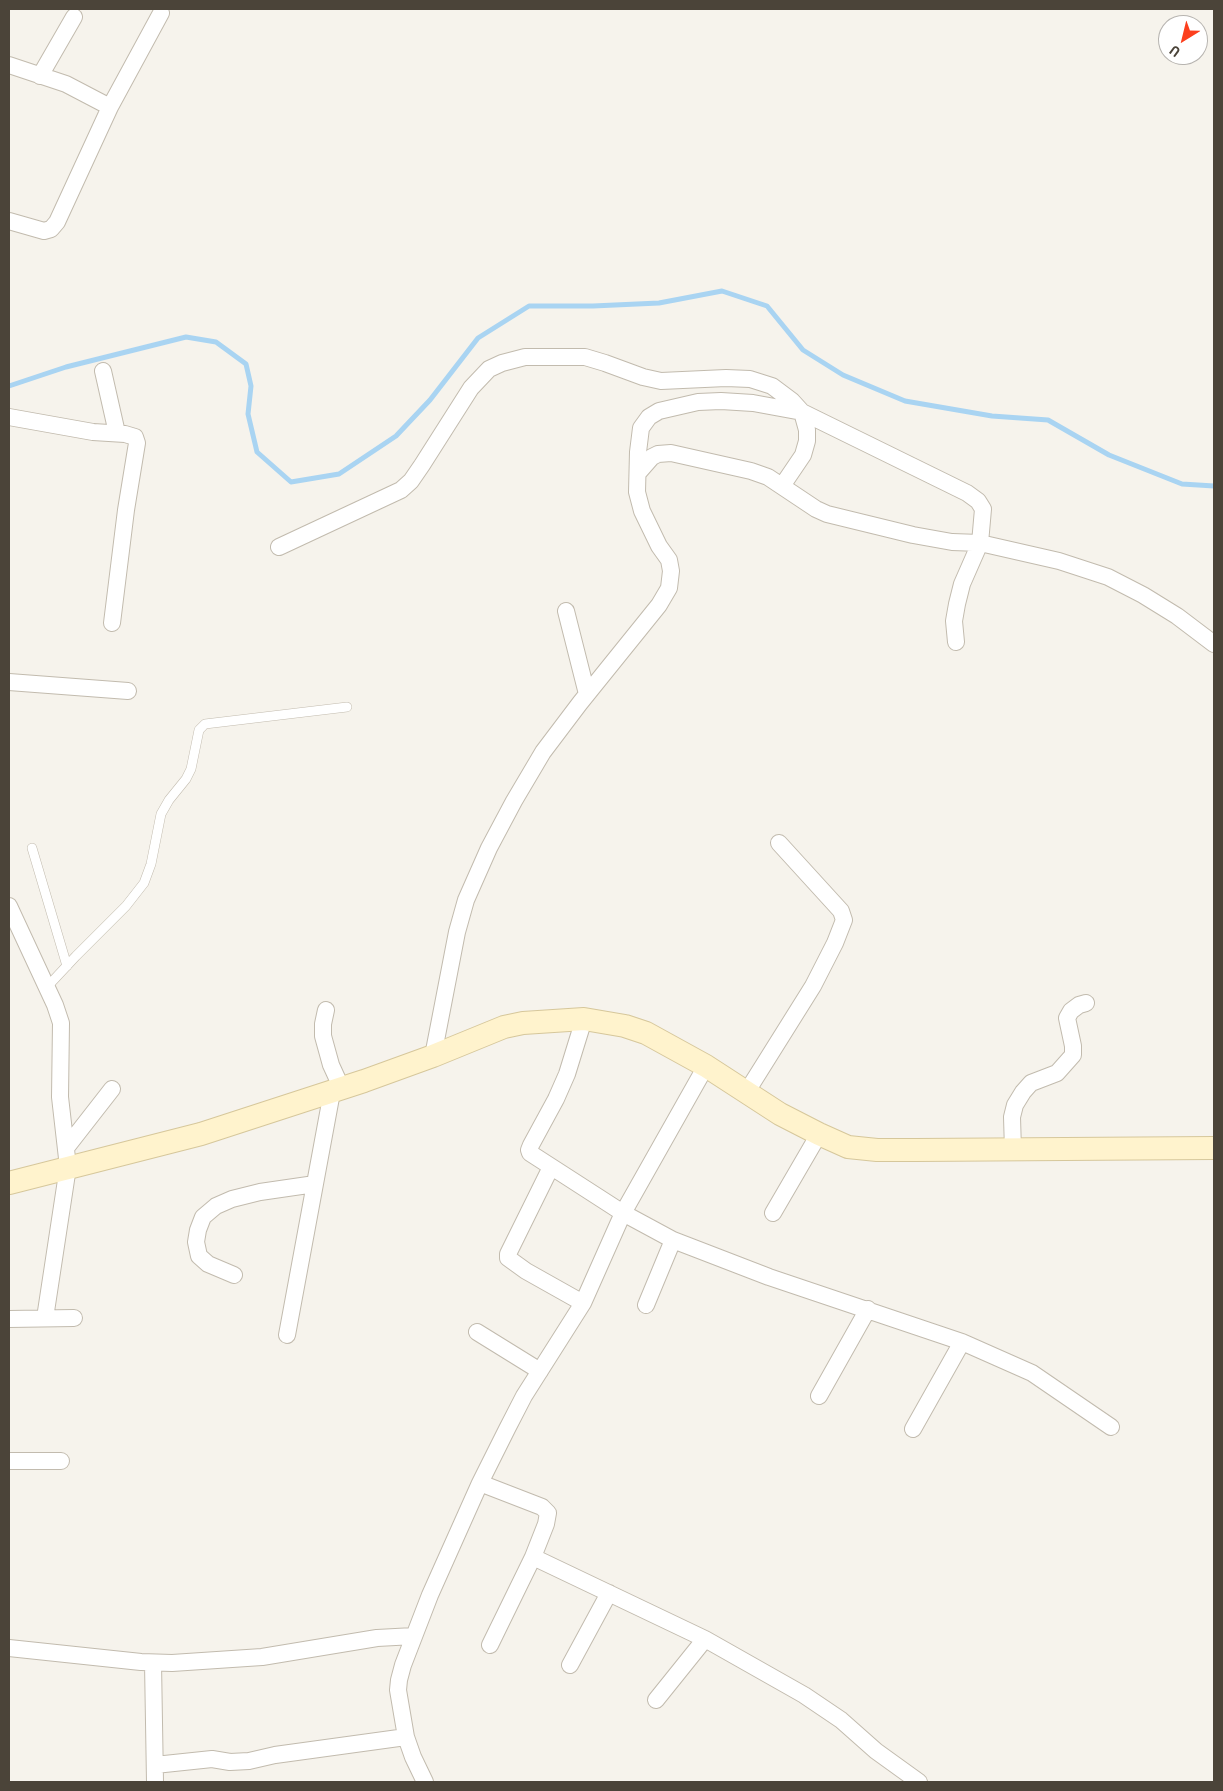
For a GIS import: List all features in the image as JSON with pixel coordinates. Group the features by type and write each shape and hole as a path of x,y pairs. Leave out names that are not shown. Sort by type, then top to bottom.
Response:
{"street":[{"path":"9,221 44,231 51,229 57,222 110,107 161,13"},
{"path":"40,76 74,17"},
{"path":"9,65 66,84 110,107"},
{"path":"279,547 401,490 411,481 422,465 471,388 489,369 502,363 525,357 585,357 605,362 643,377 661,381 726,378 750,379 772,386 792,401 802,412 807,430 803,455 782,486"},
{"path":"103,371 118,434"},
{"path":"433,1056 457,932 466,900 489,848 514,801 544,752 587,694 659,605 668,588 671,572 669,560 659,546 642,512 637,492 641,428 649,417 659,411 698,402 721,401 753,403 802,412 967,493 978,501 983,509 980,543 962,584 957,604 954,621 956,642"},
{"path":"9,417 93,432 135,437 137,443 126,510 112,623"},
{"path":"638,473 652,457 658,454 671,453 751,471 768,478 827,514 913,535 952,542 980,543 1060,561 1108,576 1177,616 1214,644"},
{"path":"566,611 587,694"},
{"path":"9,682 128,690"},
{"path":"746,1093 813,986 844,920 841,910 779,843"},
{"path":"9,906 16,937 47,987 61,1023 60,1098 67,1158 45,1318"},
{"path":"1013,1150 1012,1117 1022,1092 1031,1083 1057,1074 1072,1055 1073,1046 1067,1018 1071,1011 1079,1005 1086,1003"},
{"path":"287,1335 315,1184 337,1090 323,1036 326,1010"},
{"path":"584,1019 567,1074 529,1150 530,1154 623,1213 673,1240 768,1277 962,1342 1032,1373 1112,1427"},
{"path":"9,1183 67,1158 201,1134 337,1090 433,1056 504,1027 524,1023 584,1019 625,1026 646,1033 706,1066 746,1093 819,1134 848,1147 859,1149 1013,1150 1214,1148"},
{"path":"425,1782 413,1758 406,1737 398,1690 399,1680 430,1595 480,1483 524,1396 583,1303 623,1213 706,1066"},
{"path":"67,1158 112,1089"},
{"path":"773,1213 819,1134"},
{"path":"551,1167 508,1254 508,1258 526,1271 583,1303"},
{"path":"234,1275 208,1264 199,1256 196,1242 203,1217 216,1206 232,1199 260,1192 315,1184"},
{"path":"646,1305 673,1240"},
{"path":"819,1396 868,1309"},
{"path":"9,1319 74,1318"},
{"path":"476,1332 540,1370"},
{"path":"913,1429 962,1342"},
{"path":"9,1461 61,1461"},
{"path":"480,1483 542,1507 548,1513 546,1524 533,1557 490,1645"},
{"path":"533,1557 610,1592 734,1654 804,1695 841,1720 876,1751 919,1782"},
{"path":"570,1665 610,1592"},
{"path":"9,1648 172,1664 262,1657 377,1638 414,1636"},
{"path":"656,1700 705,1639"},
{"path":"154,1663 155,1782"},
{"path":"155,1764 212,1759 230,1762 249,1761 406,1737"}],"lane":[{"path":"47,987 126,906 144,883 151,864 161,814 189,774 197,736 199,730 205,724 347,707"},
{"path":"32,848 67,966"}],"waterway":[{"path":"9,386 66,367 186,337 216,342 246,364 251,386 248,414 257,452 291,482 339,474 396,436 430,400 478,338 529,306 659,303 722,291 767,306 803,350 843,375 905,401 992,416 1048,420 1109,455 1182,484 1214,486"}]}
